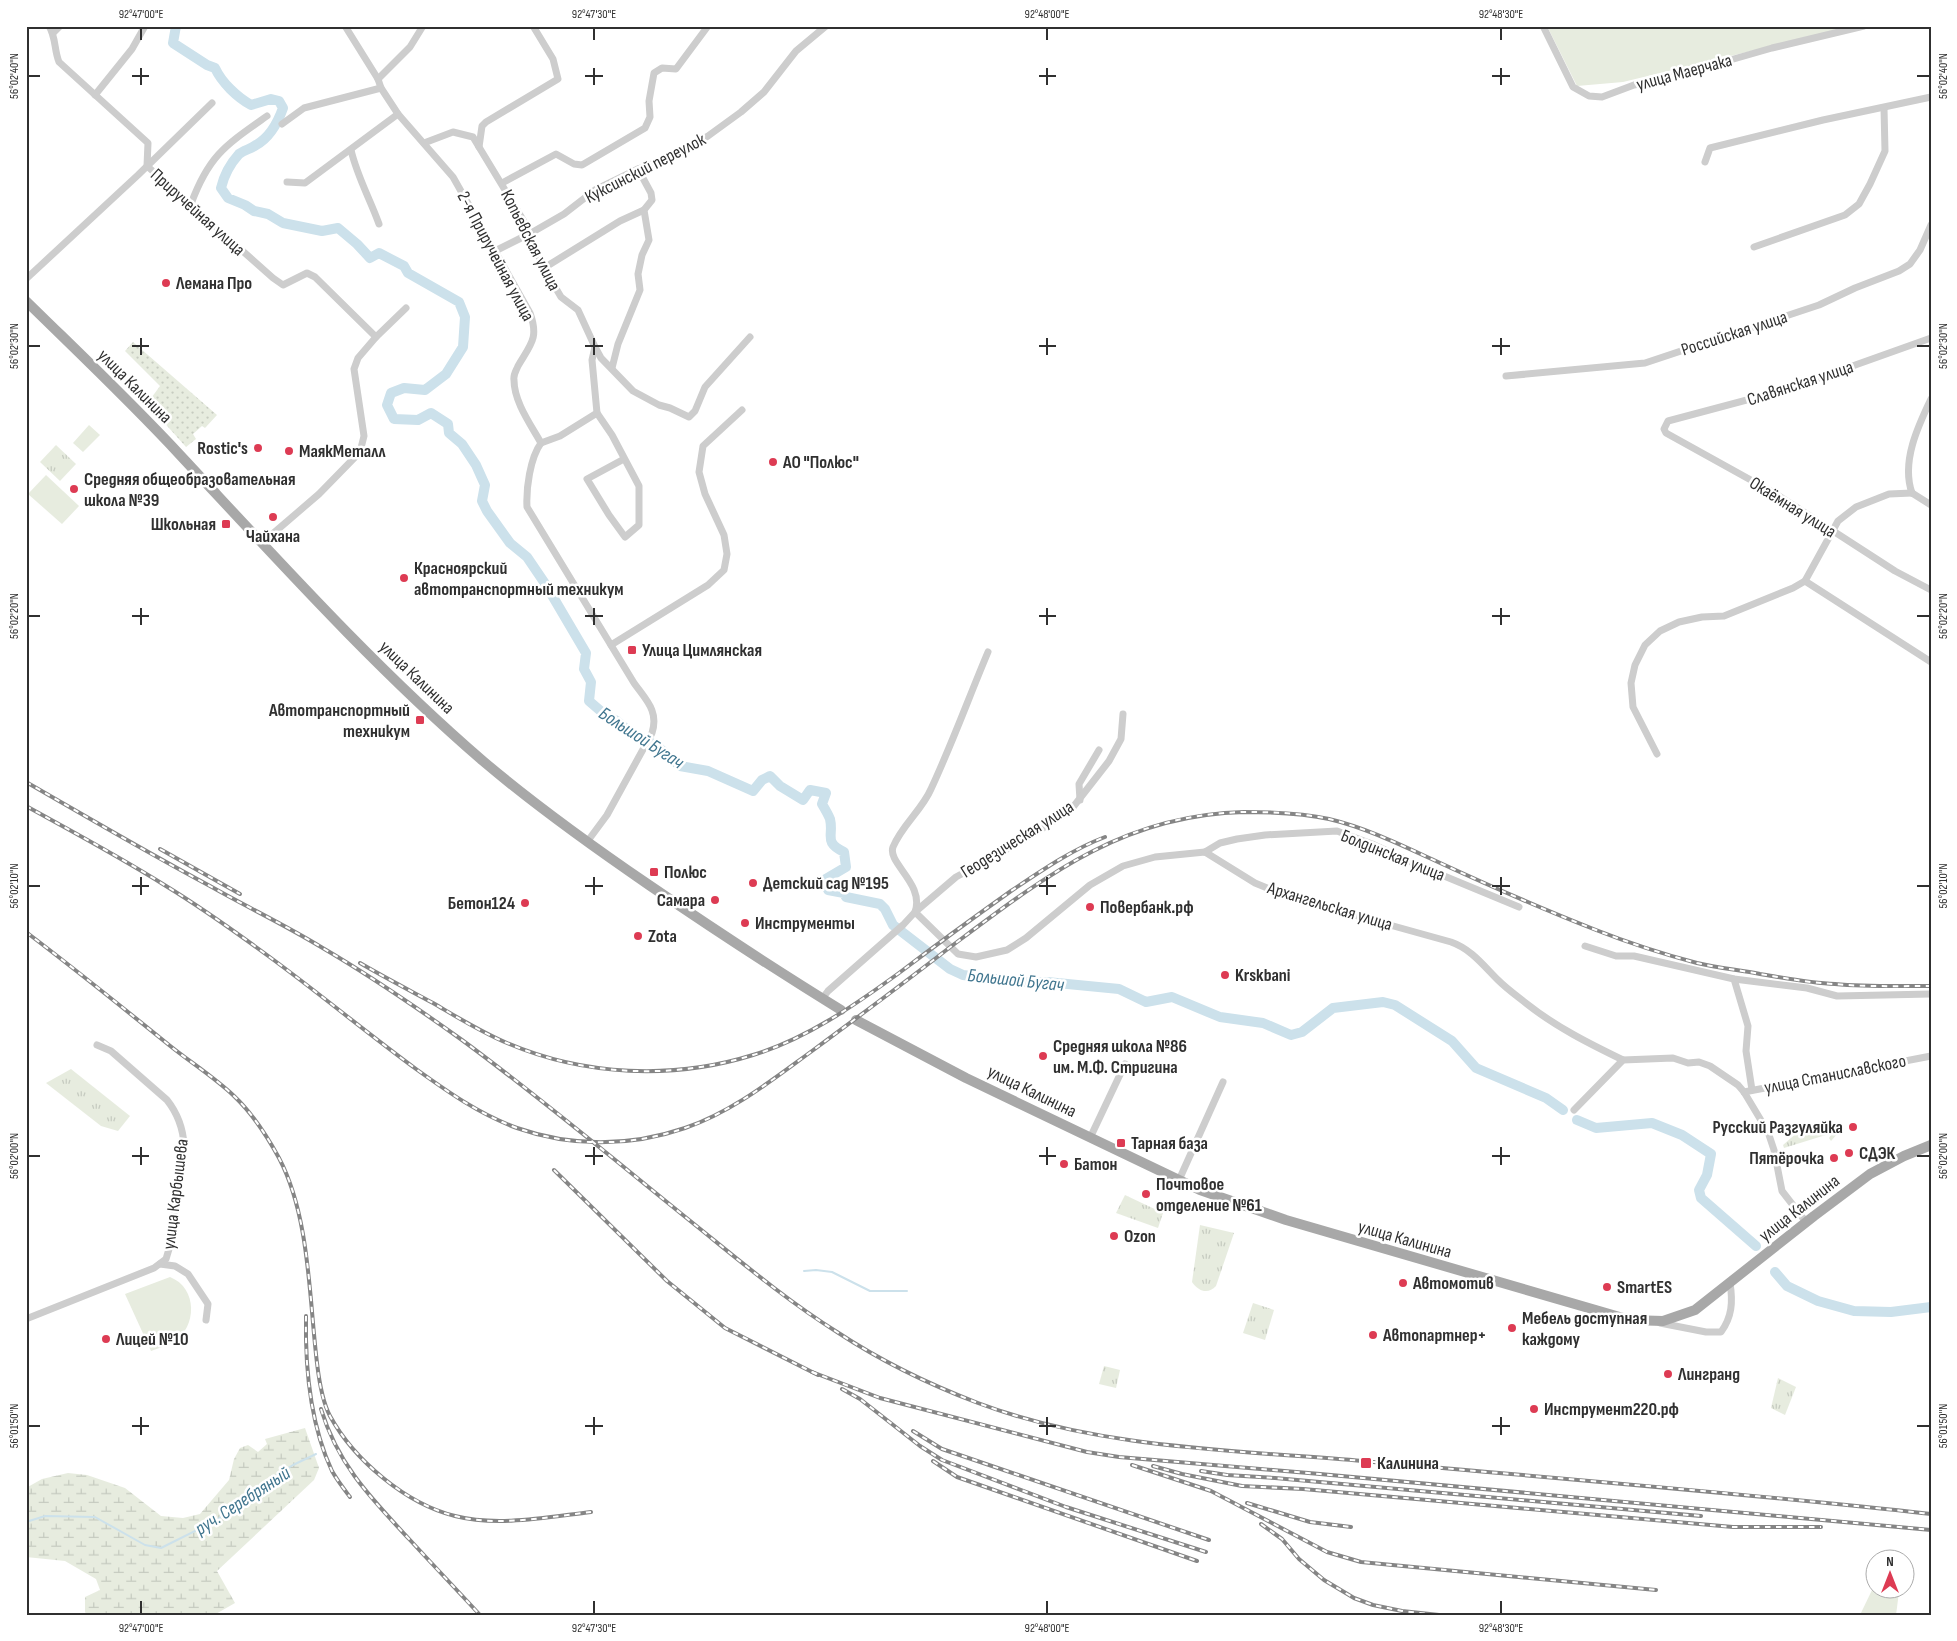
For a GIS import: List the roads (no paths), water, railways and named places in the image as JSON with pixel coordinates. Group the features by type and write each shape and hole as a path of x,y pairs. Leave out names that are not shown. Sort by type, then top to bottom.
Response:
{"main road":[{"name":"улица Калинина","path":"26,301 177,452 407,693 520,791 587,842 727,938 855,1019 966,1078 1179,1180 1246,1207 1312,1228 1570,1304 1630,1320 1663,1321 1695,1310 1870,1174 1904,1156 1931,1145"}],"street":[{"name":"Приручейная улица","path":"49,26 53,33 59,62 148,143 147,166 273,278 283,285 307,274 315,277 376,337"},
{"path":"53,33 60,26"},
{"path":"95,96 132,50 145,26"},
{"name":"2-я Приручейная улица","path":"345,26 398,114 453,176 530,313 534,326 534,335 514,373 514,380 519,402 541,444"},
{"path":"378,79 410,47 423,26"},
{"path":"479,147 482,126 486,122 558,79 553,59 533,26"},
{"path":"502,184 556,154 574,164 582,165 645,128 650,117 649,101 654,72 662,68 676,69 708,26"},
{"name":"Куксинский переулок","path":"494,251 564,214 595,190 638,169 676,155 741,112 764,92 796,51 826,26"},
{"name":"улица Маерчака","path":"1543,26 1573,87 1589,96 1602,97 1634,85 1664,79 1772,48 1864,26"},
{"path":"282,124 304,108 381,88"},
{"path":"1705,162 1710,148 1822,120 1931,97"},
{"path":"26,279 212,103"},
{"path":"1754,247 1845,215 1859,204 1885,151 1884,108"},
{"path":"287,182 305,183 398,114"},
{"path":"191,204 199,182 210,164 226,145 267,116"},
{"path":"424,144 453,132 473,136 479,147"},
{"name":"Копьевская улица","path":"479,147 531,233 533,244 544,268 561,298 578,310 594,347 592,360 597,413"},
{"path":"351,150 355,167 371,201 379,224"},
{"path":"544,268 620,221 644,210 652,200 651,193 638,169"},
{"path":"612,368 618,344 640,290 638,274 642,255 649,240 644,210"},
{"name":"Российская улица","path":"1506,376 1645,362 1820,305 1855,288 1899,271 1910,264 1920,250 1931,225"},
{"path":"262,543 319,494 360,452 364,436 354,369 358,358 376,337 406,308"},
{"path":"594,347 601,358 633,391 659,406 670,408 689,417 695,411 704,387 750,337"},
{"name":"Славянская улица","path":"1668,421 1788,389 1931,338"},
{"path":"1912,493 1909,472 1914,437 1931,399"},
{"path":"611,645 708,585 724,570 727,554 724,534 700,482 699,472 704,446 742,410"},
{"path":"587,842 607,815 652,734 656,722 650,706 634,683 528,507 527,487 536,450 541,444 560,436 597,413 612,435 639,486 639,525 625,537 609,515 587,478 624,459"},
{"name":"Окаёмная улица","path":"1668,421 1664,430 1666,433 1776,494 1895,571 1931,590"},
{"path":"1656,754 1633,707 1631,683 1634,665 1645,646 1660,631 1678,622 1702,616 1724,616 1793,588 1805,581 1838,521 1856,507 1889,494 1912,493 1931,505"},
{"path":"1805,581 1931,662"},
{"path":"988,652 931,791 892,849 893,857 911,881 918,903 915,912 958,954 976,957 1007,950 1026,938 1090,885 1123,866 1155,857 1205,852"},
{"name":"Геодезическая улица","path":"822,999 828,991 956,877 1022,841 1070,810 1080,800 1109,761 1121,739 1123,714"},
{"path":"1080,800 1079,784 1099,750"},
{"name":"Болдинская улица","path":"1205,852 1220,843 1236,839 1265,835 1337,831 1519,907"},
{"name":"Архангельская улица","path":"1205,852 1255,883 1290,897 1462,947 1479,960 1505,987 1530,1006 1583,1041 1623,1060"},
{"path":"1585,946 1616,956 1634,956 1734,979 1807,988 1837,996 1931,994"},
{"name":"улица Станиславского","path":"1734,979 1748,1026 1746,1051 1752,1090 1931,1056"},
{"name":"улица Карбышева","path":"26,1319 154,1268 166,1259 169,1249 184,1144 183,1131 174,1110 167,1100 111,1051 97,1045"},
{"path":"1574,1110 1623,1060 1673,1058 1688,1062 1705,1063 1744,1092 1768,1132 1774,1150 1782,1191 1806,1222"},
{"path":"1090,1138 1125,1064"},
{"path":"1179,1180 1223,1082"},
{"path":"1744,1092 1752,1090"},
{"path":"160,1264 175,1266 188,1274 208,1304 206,1320"},
{"path":"1650,1321 1706,1332 1721,1332 1728,1321 1733,1299 1730,1283"}],"waterway":[{"name":"Большой Бугач","path":"176,26 173,43 207,65 215,68 230,89 240,98 251,105 271,99 279,101 283,108 269,134 261,142 239,154 230,166 221,188 228,198 254,211 268,214 283,223 322,231 338,228 370,258 379,253 404,266 408,273 459,302 465,317 463,347 446,374 425,390 404,388 391,393 387,405 394,419 418,420 431,413 448,424 449,433 462,444 476,465 485,485 482,501 487,511 510,543 527,557 546,585 586,653 584,669 591,682 589,701 630,732 657,746 680,766 708,771 753,791 762,780 770,776 780,786 803,800 810,790 826,793 822,804 830,819 831,842 844,852 846,867 824,880 828,890 844,893 846,897 880,904 885,909 893,925 950,969 963,975 1020,982 1047,982 1119,989 1146,1002 1172,997 1220,1017 1263,1023 1291,1035 1302,1032 1333,1008 1383,1002 1395,1005 1452,1041 1476,1068 1546,1098 1563,1110"},
{"path":"1577,1120 1596,1128 1652,1123 1682,1135 1711,1154 1707,1175 1699,1190 1701,1198 1756,1246"},
{"name":"руч. Серебряный","path":"804,1271 832,1272 870,1291 907,1291"},
{"name":"Большой Бугач","path":"1775,1272 1787,1286 1818,1301 1854,1311 1891,1312 1931,1307"},
{"name":"руч. Серебряный","path":"26,1522 45,1516 95,1517 145,1545 161,1548 217,1520 254,1489 293,1465 316,1454"}],"railway":[{"path":"26,782 164,861 307,939 375,980 462,1040 521,1084 781,1294 818,1320 888,1362 923,1380 978,1403 1024,1418 1072,1430 1168,1445 1647,1486 1931,1514"},
{"path":"26,806 131,865 206,912 245,939 416,1069 464,1102 517,1128 558,1139 579,1141 601,1142 643,1139 685,1128 719,1113 782,1073 984,922 1051,875 1121,838 1159,825 1200,816 1244,812 1308,815 1357,827 1497,889 1608,935 1697,963 1816,983 1871,986 1931,986"},
{"path":"360,963 488,1034 536,1054 598,1068 629,1071 660,1071 723,1063 773,1048 829,1020 899,973 1011,891 1068,855 1105,837"},
{"path":"160,849 240,894"},
{"path":"26,932 226,1089 247,1110 264,1133 279,1158 289,1181 303,1232 318,1370 325,1404 340,1432 367,1464 400,1491 437,1510 455,1516 488,1521 506,1521 591,1512"},
{"path":"554,1170 667,1281 725,1328 818,1375"},
{"path":"306,1316 308,1375 314,1415 332,1471 350,1497"},
{"path":"812,1372 880,1398 1087,1452 1119,1457 1931,1530"},
{"path":"842,1389 860,1399 920,1446 942,1460 1066,1507 1206,1552"},
{"path":"321,1409 337,1447 357,1480 382,1510 480,1615"},
{"path":"913,1431 942,1449 1209,1540"},
{"path":"933,1461 957,1477 1197,1561"},
{"path":"1132,1465 1211,1491 1327,1552 1361,1562 1656,1590"},
{"path":"1153,1466 1242,1486 1303,1489 1733,1527 1821,1527"},
{"path":"1201,1471 1227,1475 1701,1516"},
{"path":"1247,1503 1310,1522 1351,1527"},
{"path":"1261,1524 1282,1539 1299,1559 1324,1580 1354,1598 1373,1605 1402,1611 1439,1615"}],"place":[{"name":"Лемана Про","path":"166,283"},
{"name":"Rostic's","path":"258,448"},
{"name":"МаякМеталл","path":"289,451"},
{"name":"АО \"Полюс\"","path":"773,462"},
{"name":"Средняя общеобразовательная школа №39","path":"74,489"},
{"name":"Чайхана","path":"273,517"},
{"name":"Школьная","path":"226,524"},
{"name":"Красноярский автотранспортный техникум","path":"404,578"},
{"name":"Улица Цимлянская","path":"632,650"},
{"name":"Автотранспортный техникум","path":"420,720"},
{"name":"Полюс","path":"654,872"},
{"name":"Детский сад №195","path":"753,883"},
{"name":"Самара","path":"715,900"},
{"name":"Бетон124","path":"525,903"},
{"name":"Повербанк.рф","path":"1090,907"},
{"name":"Инструменты","path":"745,923"},
{"name":"Zota","path":"638,936"},
{"name":"Krskbani","path":"1225,975"},
{"name":"Средняя школа №86 им. М.Ф. Стригина","path":"1043,1056"},
{"name":"Русский Разгуляйка","path":"1853,1127"},
{"name":"Тарная база","path":"1121,1143"},
{"name":"СДЭК","path":"1849,1153"},
{"name":"Пятёрочка","path":"1834,1158"},
{"name":"Батон","path":"1064,1164"},
{"name":"Почтовое отделение №61","path":"1146,1194"},
{"name":"Ozon","path":"1114,1236"},
{"name":"Автомотив","path":"1403,1283"},
{"name":"SmartES","path":"1607,1287"},
{"name":"Мебель доступная каждому","path":"1512,1328"},
{"name":"Автопартнер+","path":"1373,1335"},
{"name":"Лицей №10","path":"106,1339"},
{"name":"Лингранд","path":"1668,1374"},
{"name":"Инструмент220.рф","path":"1534,1409"},
{"name":"Калинина","path":"1366,1463"}]}
